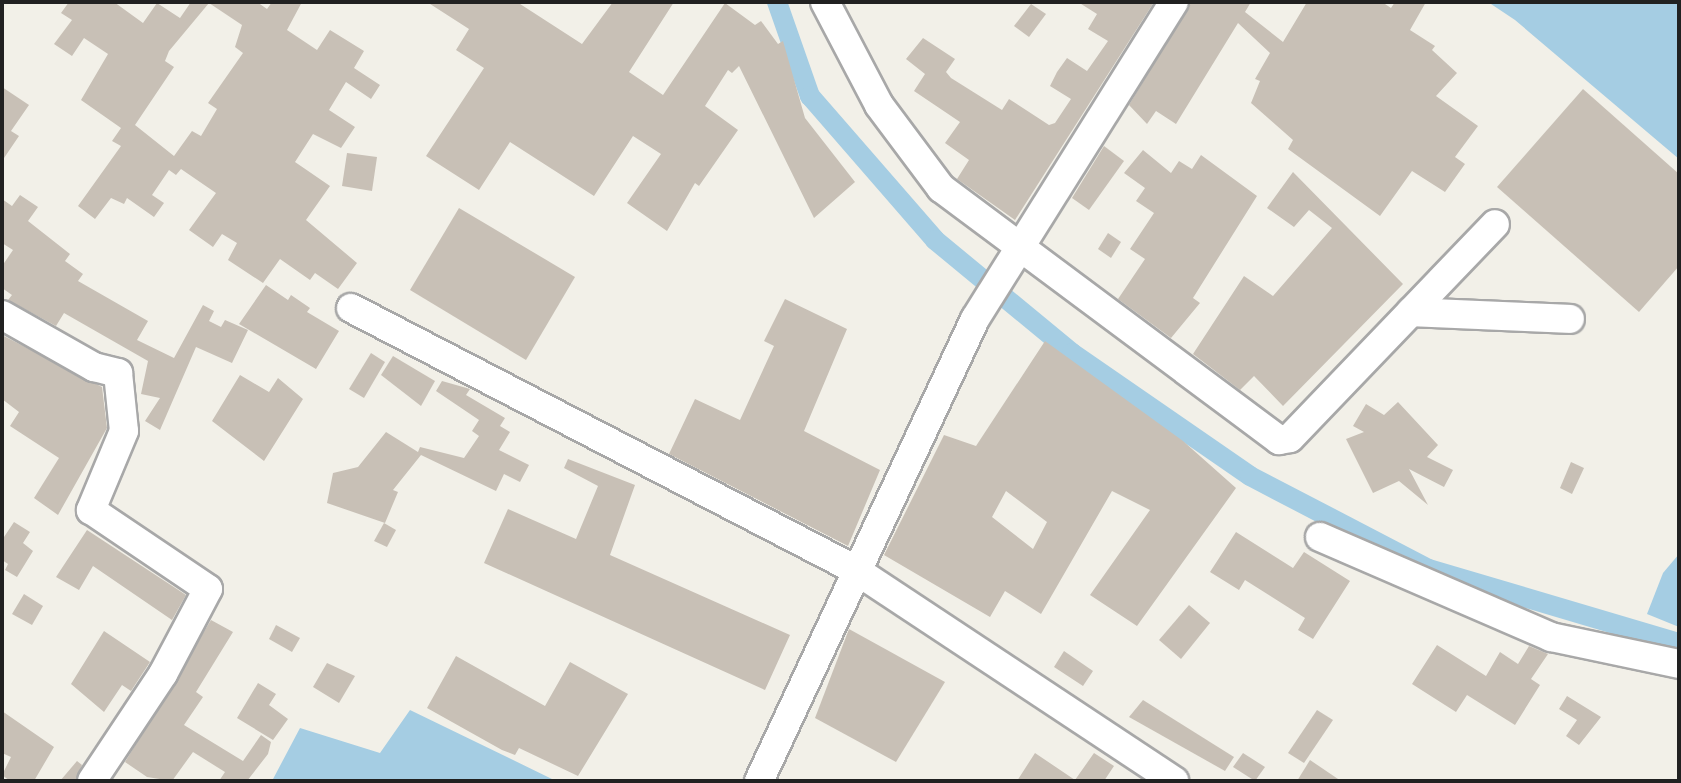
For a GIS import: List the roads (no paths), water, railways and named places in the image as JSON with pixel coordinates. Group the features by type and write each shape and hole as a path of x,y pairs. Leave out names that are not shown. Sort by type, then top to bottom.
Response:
{"street":[{"path":"825,2 907,148 941,188 1014,257 1286,441 1495,224"},
{"path":"759,781 854,569 975,319 1174,2"},
{"path":"351,308 854,569 1174,781"},
{"path":"1411,312 1570,319"},
{"path":"2,315 94,367 118,373 124,431 91,510 208,589 163,674 92,781"},
{"path":"1320,537 1551,637 1679,664"}],"water":[{"path":"1488,2 1679,2 1679,159 1515,20"},
{"path":"1679,554 1679,627 1647,614 1663,573"},
{"path":"410,710 554,780 272,781 300,728 380,753"}],"waterway":[{"path":"777,2 810,96 935,240 1072,353 1250,476 1429,569 1679,643"}]}
